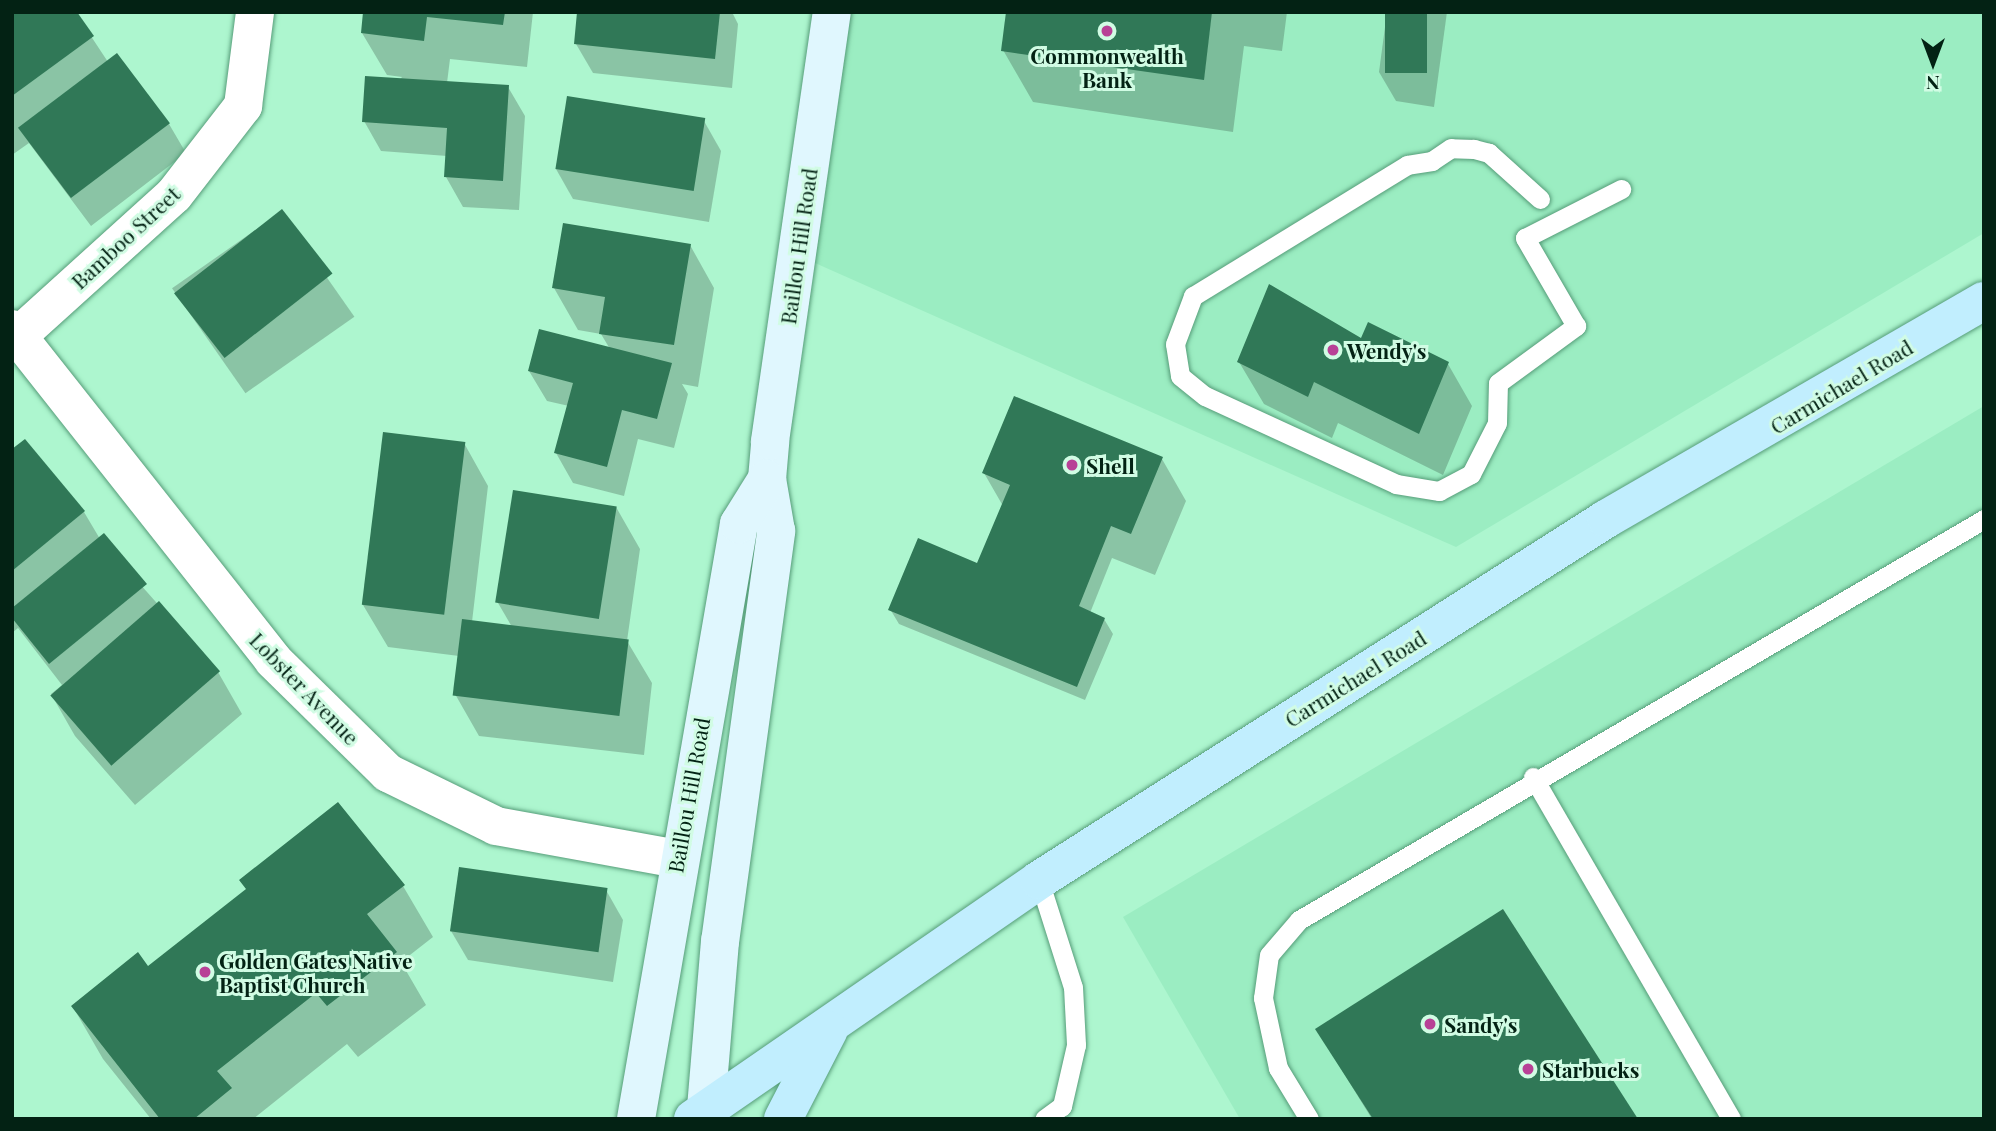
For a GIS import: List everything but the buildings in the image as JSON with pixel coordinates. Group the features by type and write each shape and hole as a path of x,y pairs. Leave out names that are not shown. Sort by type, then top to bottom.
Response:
{"main road":[{"name":"Baillou Hill Road","path":"701,1115 720,942 776,531 767,480 832,12"},
{"name":"Carmichael Road","path":"783,1119 830,1028 1039,880 1606,519 1984,301"},
{"name":"Baillou Hill Road","path":"636,1119 677,859 739,524 767,480"},
{"path":"701,1115 830,1028"}],"street":[{"name":"Bamboo Street","path":"15,332 174,195 243,106 255,12"},
{"name":"Lobster Avenue","path":"15,332 273,660 388,773 496,826 677,859"}],"lane":[{"path":"1540,199 1482,151 1451,148 1432,161 1407,165 1193,296 1175,344 1180,376 1205,396 1396,484 1439,491 1471,474 1497,423 1498,383 1576,326 1525,238 1621,189"},
{"path":"1309,1119 1278,1068 1263,998 1269,955 1298,920 1533,777 1984,519"},
{"path":"1533,777 1731,1119"},
{"path":"1039,880 1073,987 1076,1045 1062,1105 1044,1119"}],"shaded area":[{"path":"843,12 1984,12 1984,233 1456,547 806,259"},
{"path":"1984,406 1984,1119 1240,1119 1123,917"}],"place":[{"name":"Commonwealth Bank","path":"1107,31"},
{"name":"Wendy's","path":"1333,350"},
{"name":"Shell","path":"1072,465"},
{"name":"Golden Gates Native Baptist Church","path":"205,972"},
{"name":"Sandy's","path":"1430,1024"},
{"name":"Starbucks","path":"1528,1069"}]}
